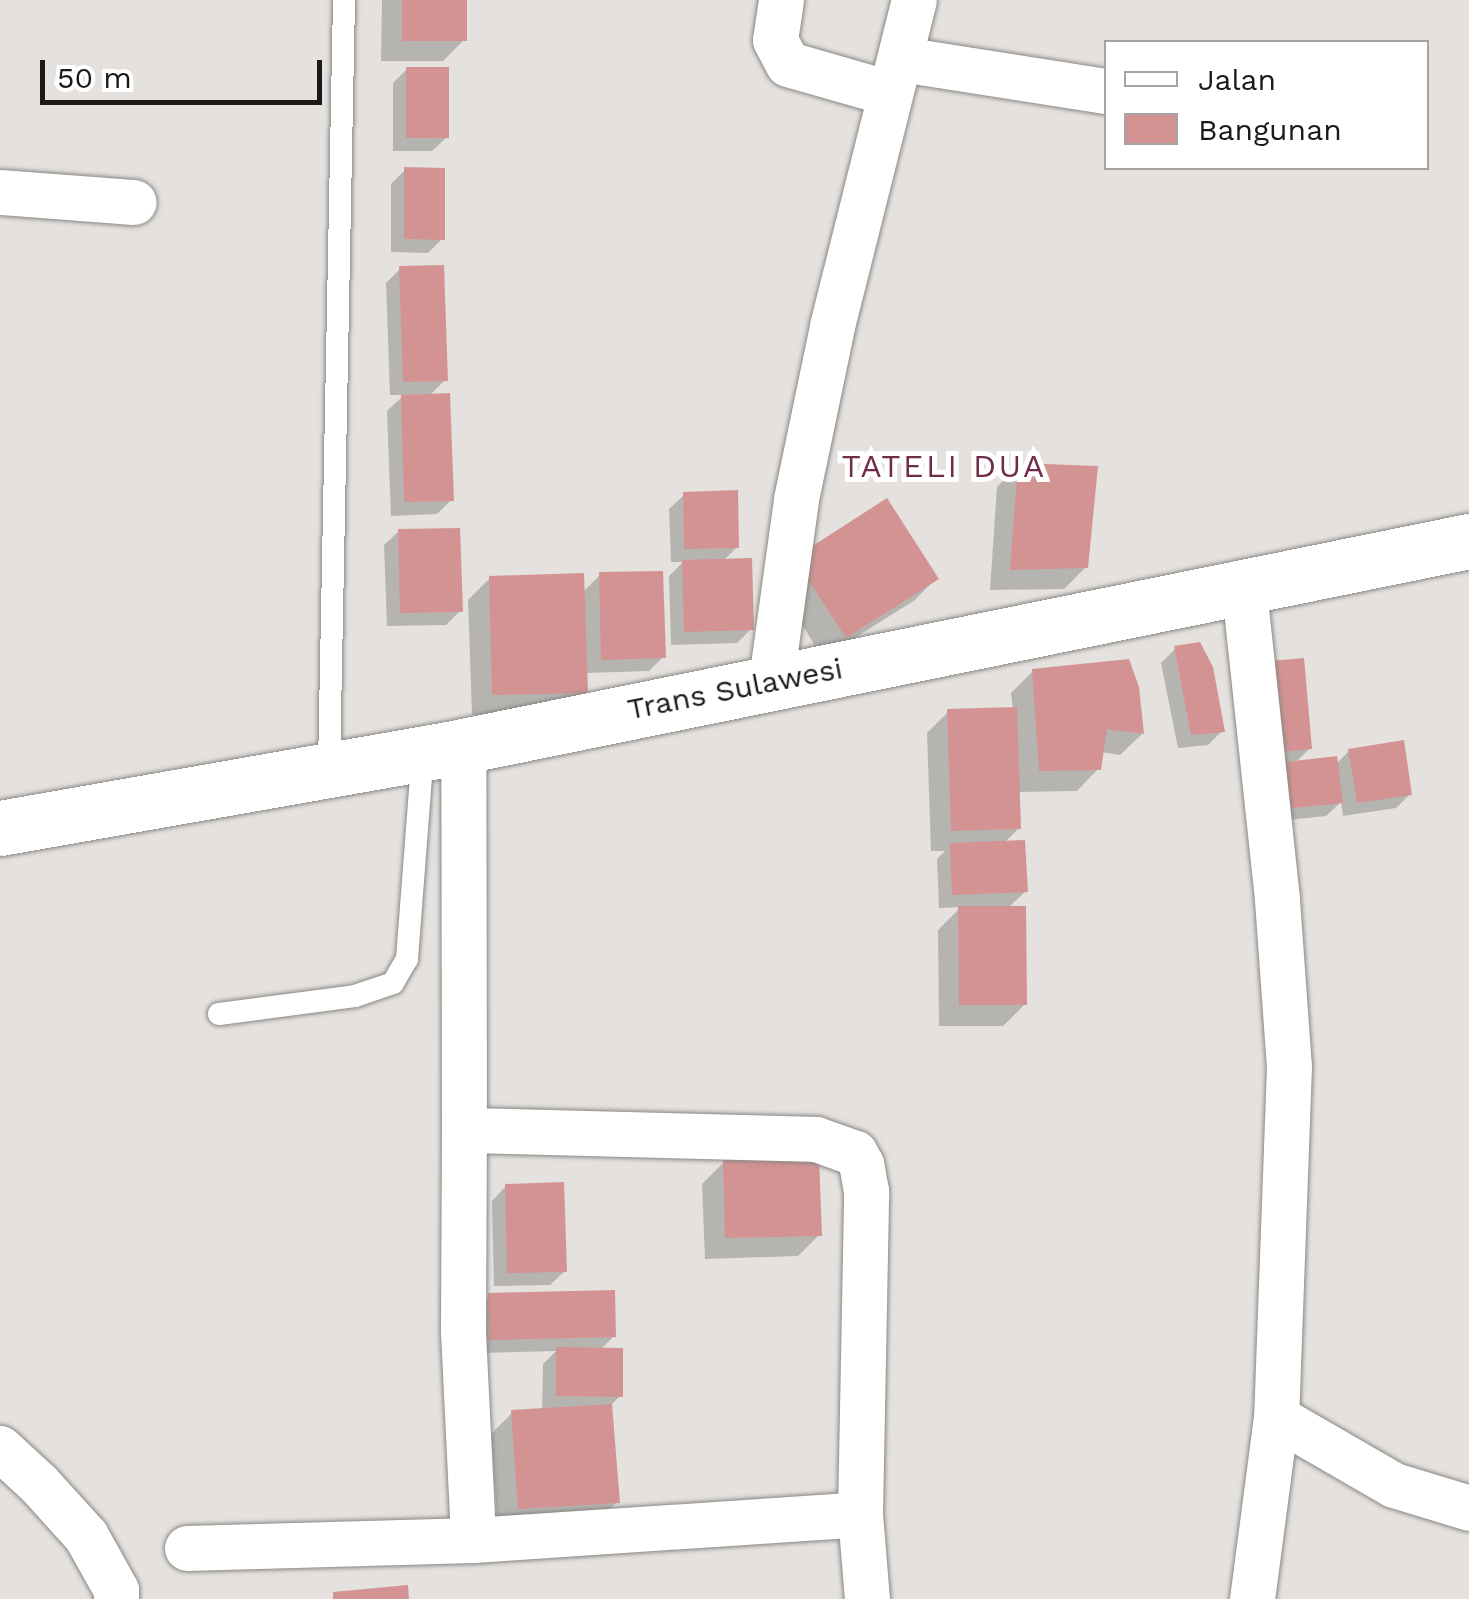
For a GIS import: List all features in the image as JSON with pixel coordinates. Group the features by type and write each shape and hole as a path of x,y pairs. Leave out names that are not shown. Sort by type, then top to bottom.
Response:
{"highway":[{"name":"Trans Sulawesi","path":"0,828 443,749 771,680 1244,590 1469,541"}],"street":[{"path":"781,0 775,40 788,64 1104,91"},
{"path":"771,680 796,499 860,201 914,0"},
{"path":"0,192 134,202"},
{"path":"1244,590 1277,900 1289,1066 1276,1418 1252,1599"},
{"path":"443,749 464,1130 463,1332 473,1540"},
{"path":"464,1130 816,1139 854,1153 862,1164 866,1192 860,1514 867,1599"},
{"path":"1276,1418 1394,1485 1469,1508"},
{"path":"0,1448 86,1536 116,1590 116,1599"},
{"path":"186,1548 473,1540 860,1514"}],"lane":[{"path":"329,767 344,0"},
{"path":"219,1014 355,996 394,983 406,959 443,749"}],"building":[{"path":"402,0 467,0 467,41 402,41"},
{"path":"406,67 449,67 449,138 406,138"},
{"path":"404,167 445,168 445,240 404,239"},
{"path":"444,265 448,381 403,382 399,266"},
{"path":"450,393 454,501 404,502 401,395"},
{"path":"1018,463 1098,466 1088,568 1010,570"},
{"path":"738,490 739,548 684,549 683,492"},
{"path":"887,498 939,579 846,638 794,558"},
{"path":"460,528 463,612 400,613 398,529"},
{"path":"752,558 754,630 684,632 682,560"},
{"path":"663,571 666,658 601,660 599,572"},
{"path":"584,573 588,693 492,695 489,576"},
{"path":"1200,642 1213,667 1225,732 1191,735 1174,646"},
{"path":"1304,658 1312,749 1269,753 1260,662"},
{"path":"1129,659 1139,687 1144,734 1107,729 1101,770 1039,771 1032,669"},
{"path":"1017,707 1021,829 951,831 947,709"},
{"path":"1404,740 1412,795 1357,803 1348,749"},
{"path":"1337,756 1343,803 1283,809 1277,763"},
{"path":"1025,840 1028,892 952,895 950,843"},
{"path":"958,906 1026,906 1027,1005 959,1005"},
{"path":"819,1157 822,1236 725,1238 723,1160"},
{"path":"564,1182 567,1272 507,1273 505,1184"},
{"path":"615,1290 616,1337 489,1340 488,1293"},
{"path":"556,1347 623,1348 623,1397 556,1396"},
{"path":"612,1404 620,1503 518,1509 511,1410"},
{"path":"408,1585 409,1599 333,1599 333,1592"}],"district":[{"name":"TATELI DUA","path":"944,466"}]}
